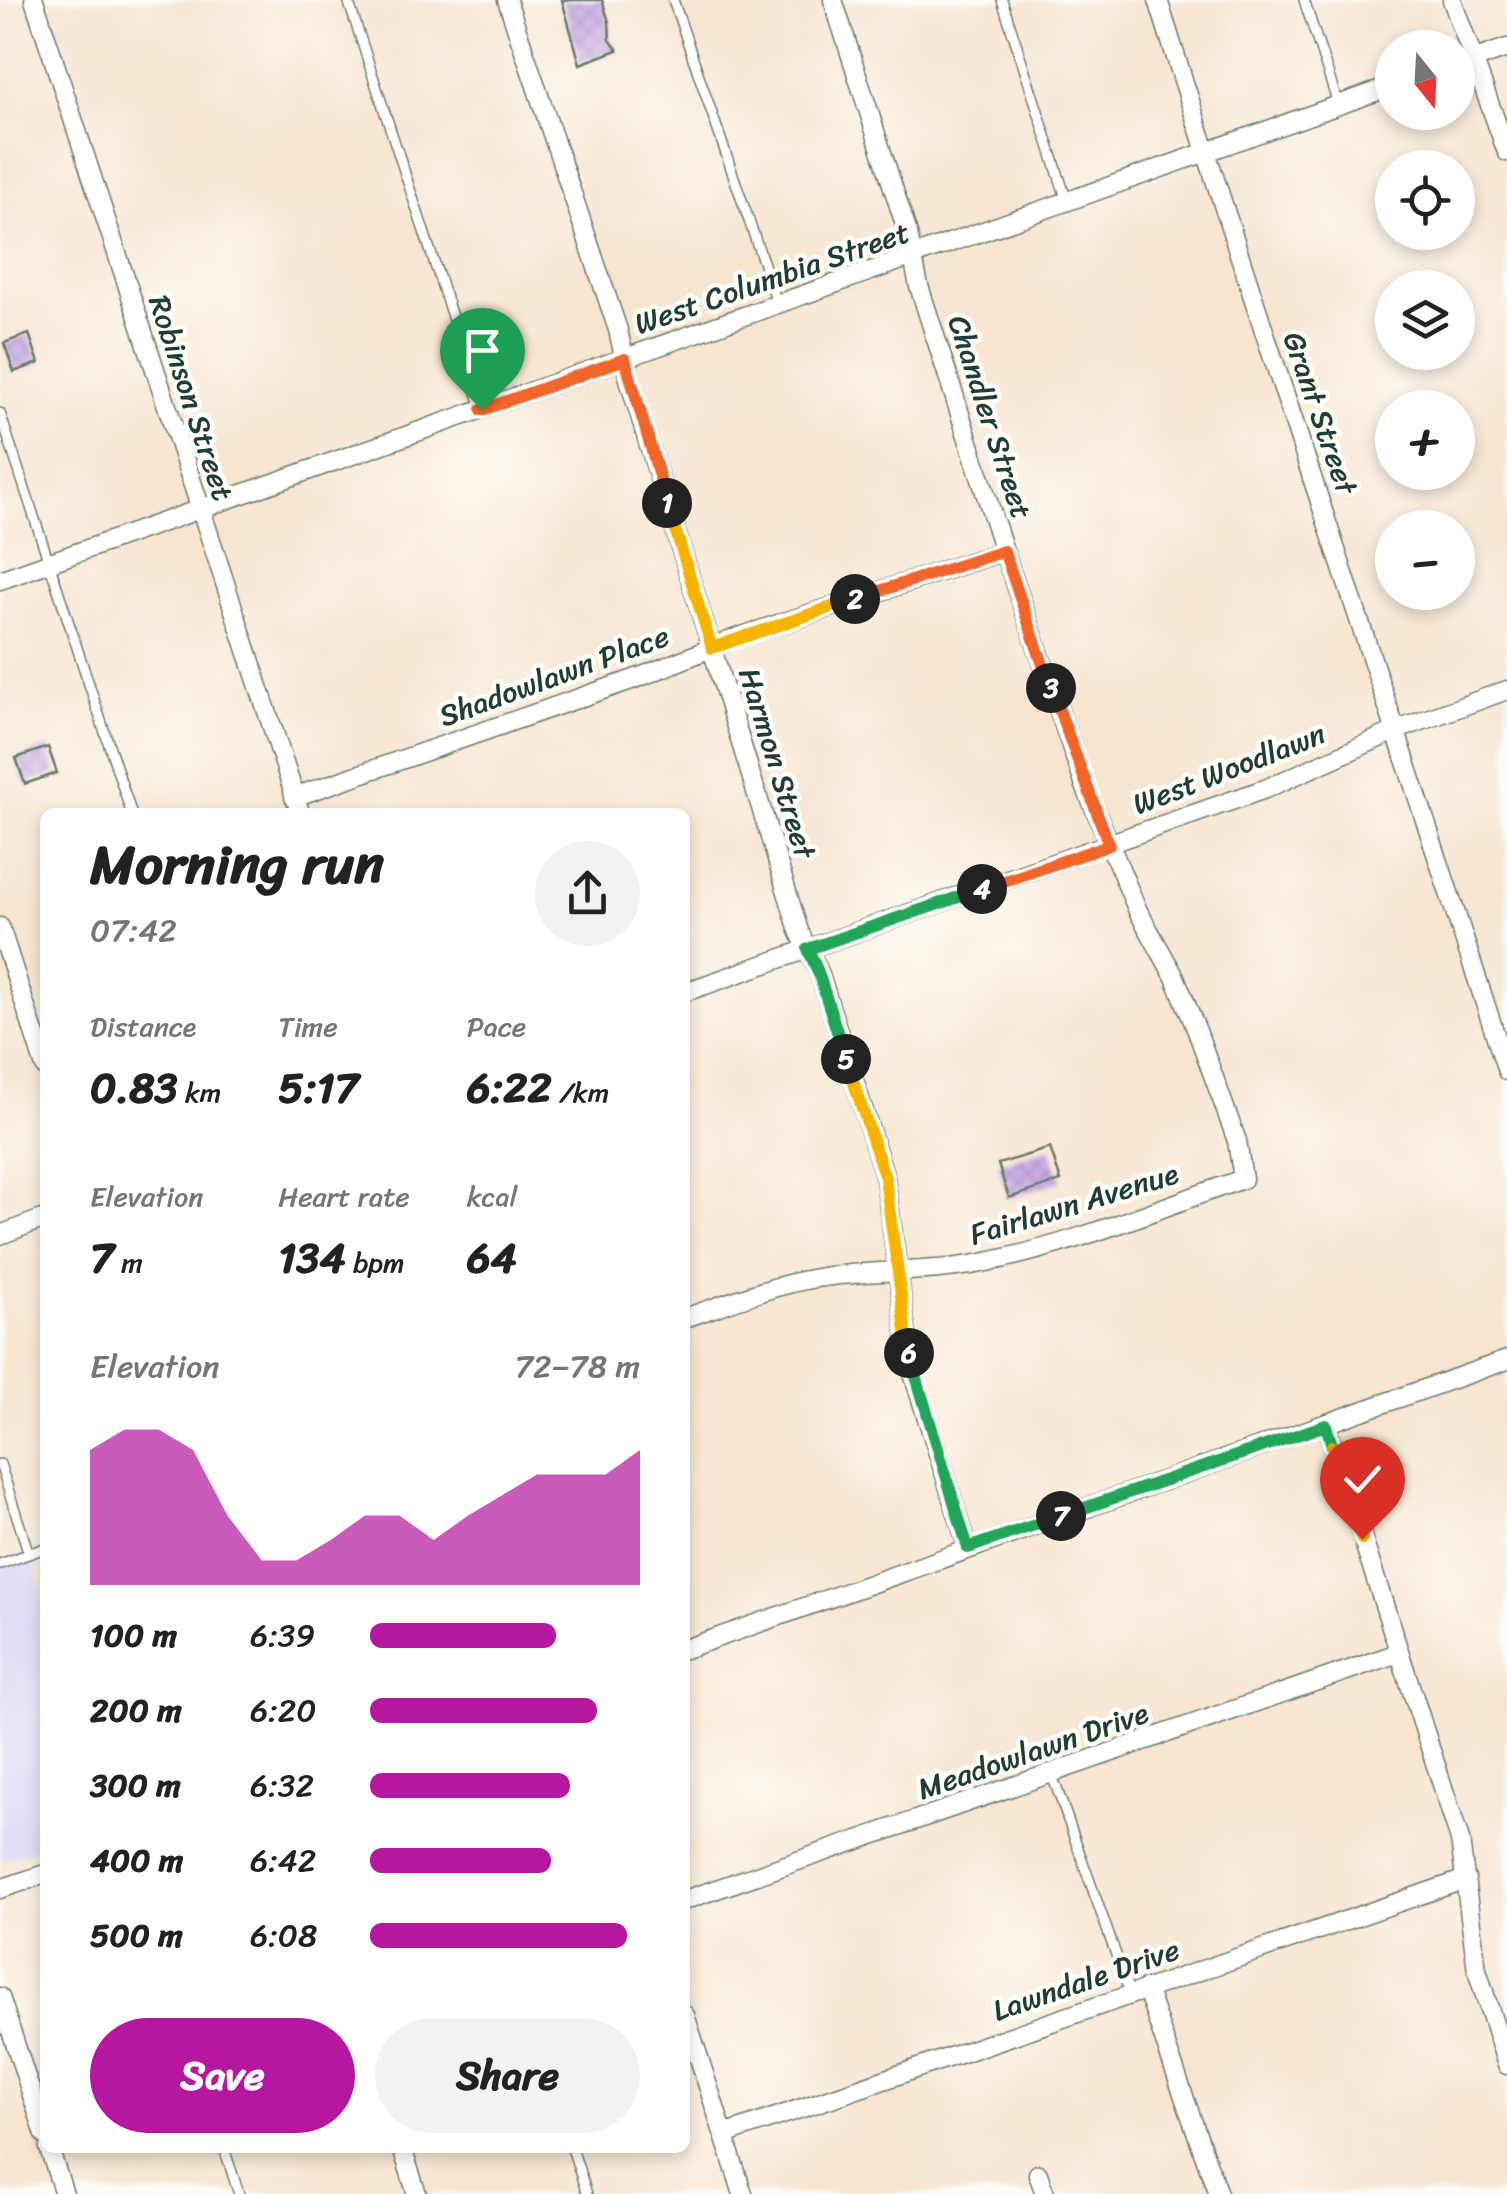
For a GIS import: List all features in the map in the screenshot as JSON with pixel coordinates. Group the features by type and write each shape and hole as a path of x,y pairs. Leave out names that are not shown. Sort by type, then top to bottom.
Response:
{"street":[{"name":"Robinson Street","path":"34,0 297,805"},
{"name":"Harmon Street","path":"507,0 625,359 798,930 818,972 885,1178 912,1367 968,1548"},
{"name":"Chandler Street","path":"833,0 914,258 919,286 1085,786 1138,911 1175,978 1197,1030 1237,1141 1243,1179"},
{"name":"Grant Street","path":"1158,0 1507,1071"},
{"path":"1452,0 1458,30"},
{"path":"1475,59 1507,48"},
{"path":"1475,83 1507,152"},
{"name":"West Columbia Street","path":"0,580 1068,204 1375,92"},
{"name":"Shadowlawn Place","path":"297,805 712,648 1004,551"},
{"name":"West Woodlawn","path":"690,990 1265,789 1397,730 1507,690"},
{"path":"0,927 40,1051"},
{"name":"Fairlawn Avenue","path":"690,1316 776,1286 853,1274 981,1264 1028,1253 1243,1179"},
{"path":"0,1235 40,1220"},
{"path":"690,1647 1507,1360"},
{"path":"1326,1425 1460,1840 1478,1970 1507,2065"},
{"name":"Meadowlawn Drive","path":"690,1898 1398,1653"},
{"path":"0,1890 40,1876"},
{"name":"Lawndale Drive","path":"724,2135 1466,1879"},
{"path":"1138,1991 1218,2194"},
{"path":"0,1996 40,2120"},
{"path":"690,2030 743,2194"},
{"path":"51,2153 64,2194"},
{"path":"404,2153 417,2194"},
{"path":"1038,2174 1045,2194"}],"lane":[{"path":"348,0 482,410"},
{"path":"674,0 778,305"},
{"path":"1002,0 1068,204"},
{"path":"1304,0 1338,104"},
{"path":"0,413 130,808"},
{"path":"0,1464 30,1554"},
{"path":"0,1564 40,1550"},
{"path":"1052,1774 1138,1991"},
{"path":"226,2153 239,2194"},
{"path":"574,2153 588,2194"}],"shaded area":[{"path":"29,1554 40,1586 40,1848 0,1862 0,1564"}],"building":[{"path":"562,0 602,0 610,40 618,50 580,64"},
{"path":"29,334 39,363 14,372 4,343"},
{"path":"48,747 57,773 25,784 16,758"},
{"path":"1050,1148 1061,1181 1009,1198 998,1164"}],"route":[{"path":"482,410 625,359 712,648 1004,551 1109,845 808,949 885,1178 912,1367 968,1548 1326,1425 1362,1539"}]}
